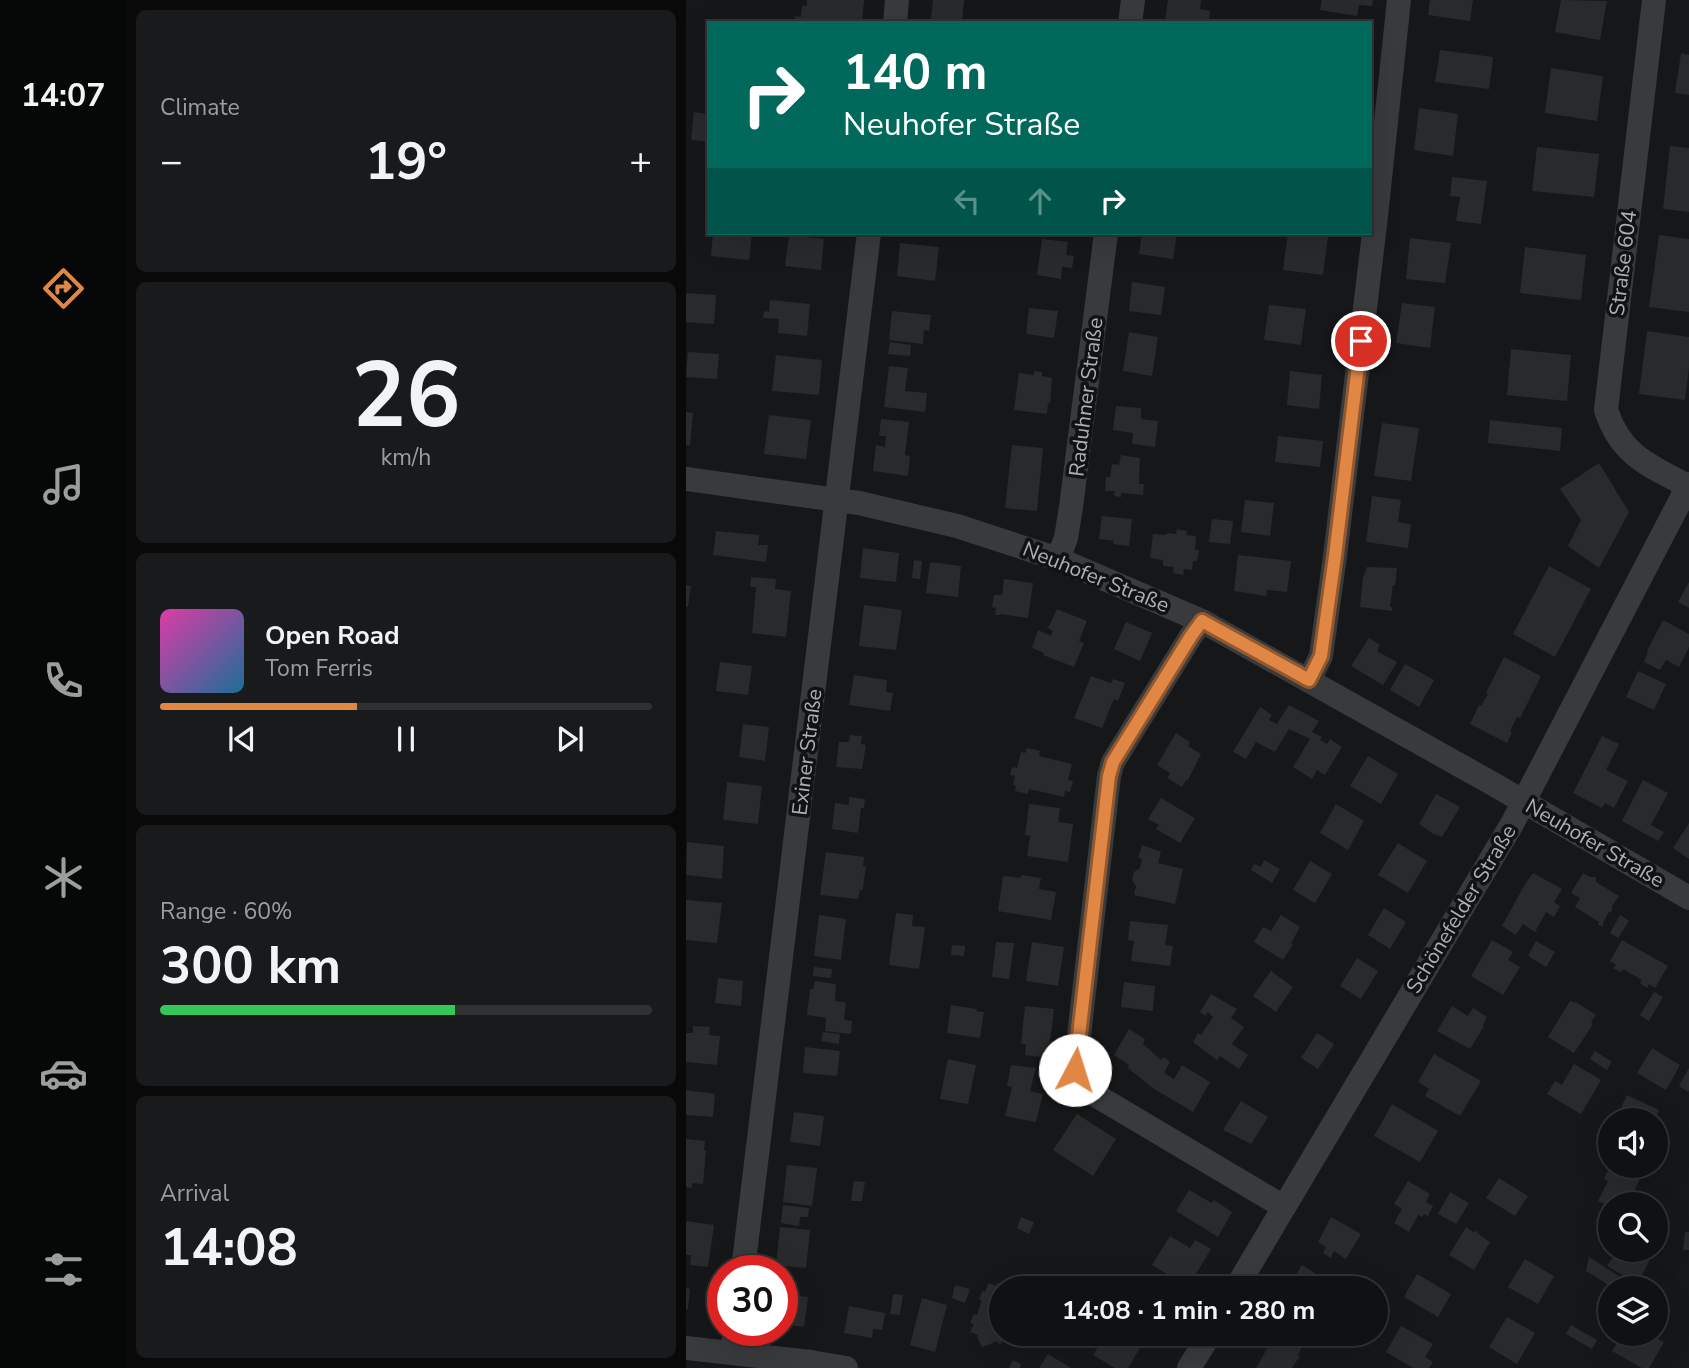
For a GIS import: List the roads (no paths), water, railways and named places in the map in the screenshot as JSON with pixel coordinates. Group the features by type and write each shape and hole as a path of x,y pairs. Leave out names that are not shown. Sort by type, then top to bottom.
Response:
{"street":[{"path":"895,21 897,0"},
{"path":"1130,21 1133,0"},
{"path":"1309,680 1321,656 1335,556 1399,0"},
{"name":"Straße 604","path":"1654,0 1606,410 1618,438 1628,450 1642,461 1688,485"},
{"name":"Exiner Straße","path":"745,1255 869,235"},
{"name":"Raduhner Straße","path":"1058,559 1066,538 1071,507 1105,235"},
{"name":"Neuhofer Straße","path":"686,479 837,499 957,526 1058,559 1202,621 1689,898"},
{"name":"Schönefelder Straße","path":"1243,1276 1505,836 1688,485"},
{"path":"1202,621 1113,762 1109,776 1075,1070 1085,1089 1284,1207"},
{"path":"686,1348 707,1345"},
{"path":"752,1346 846,1368"},
{"path":"1189,1368 1203,1346"}]}
